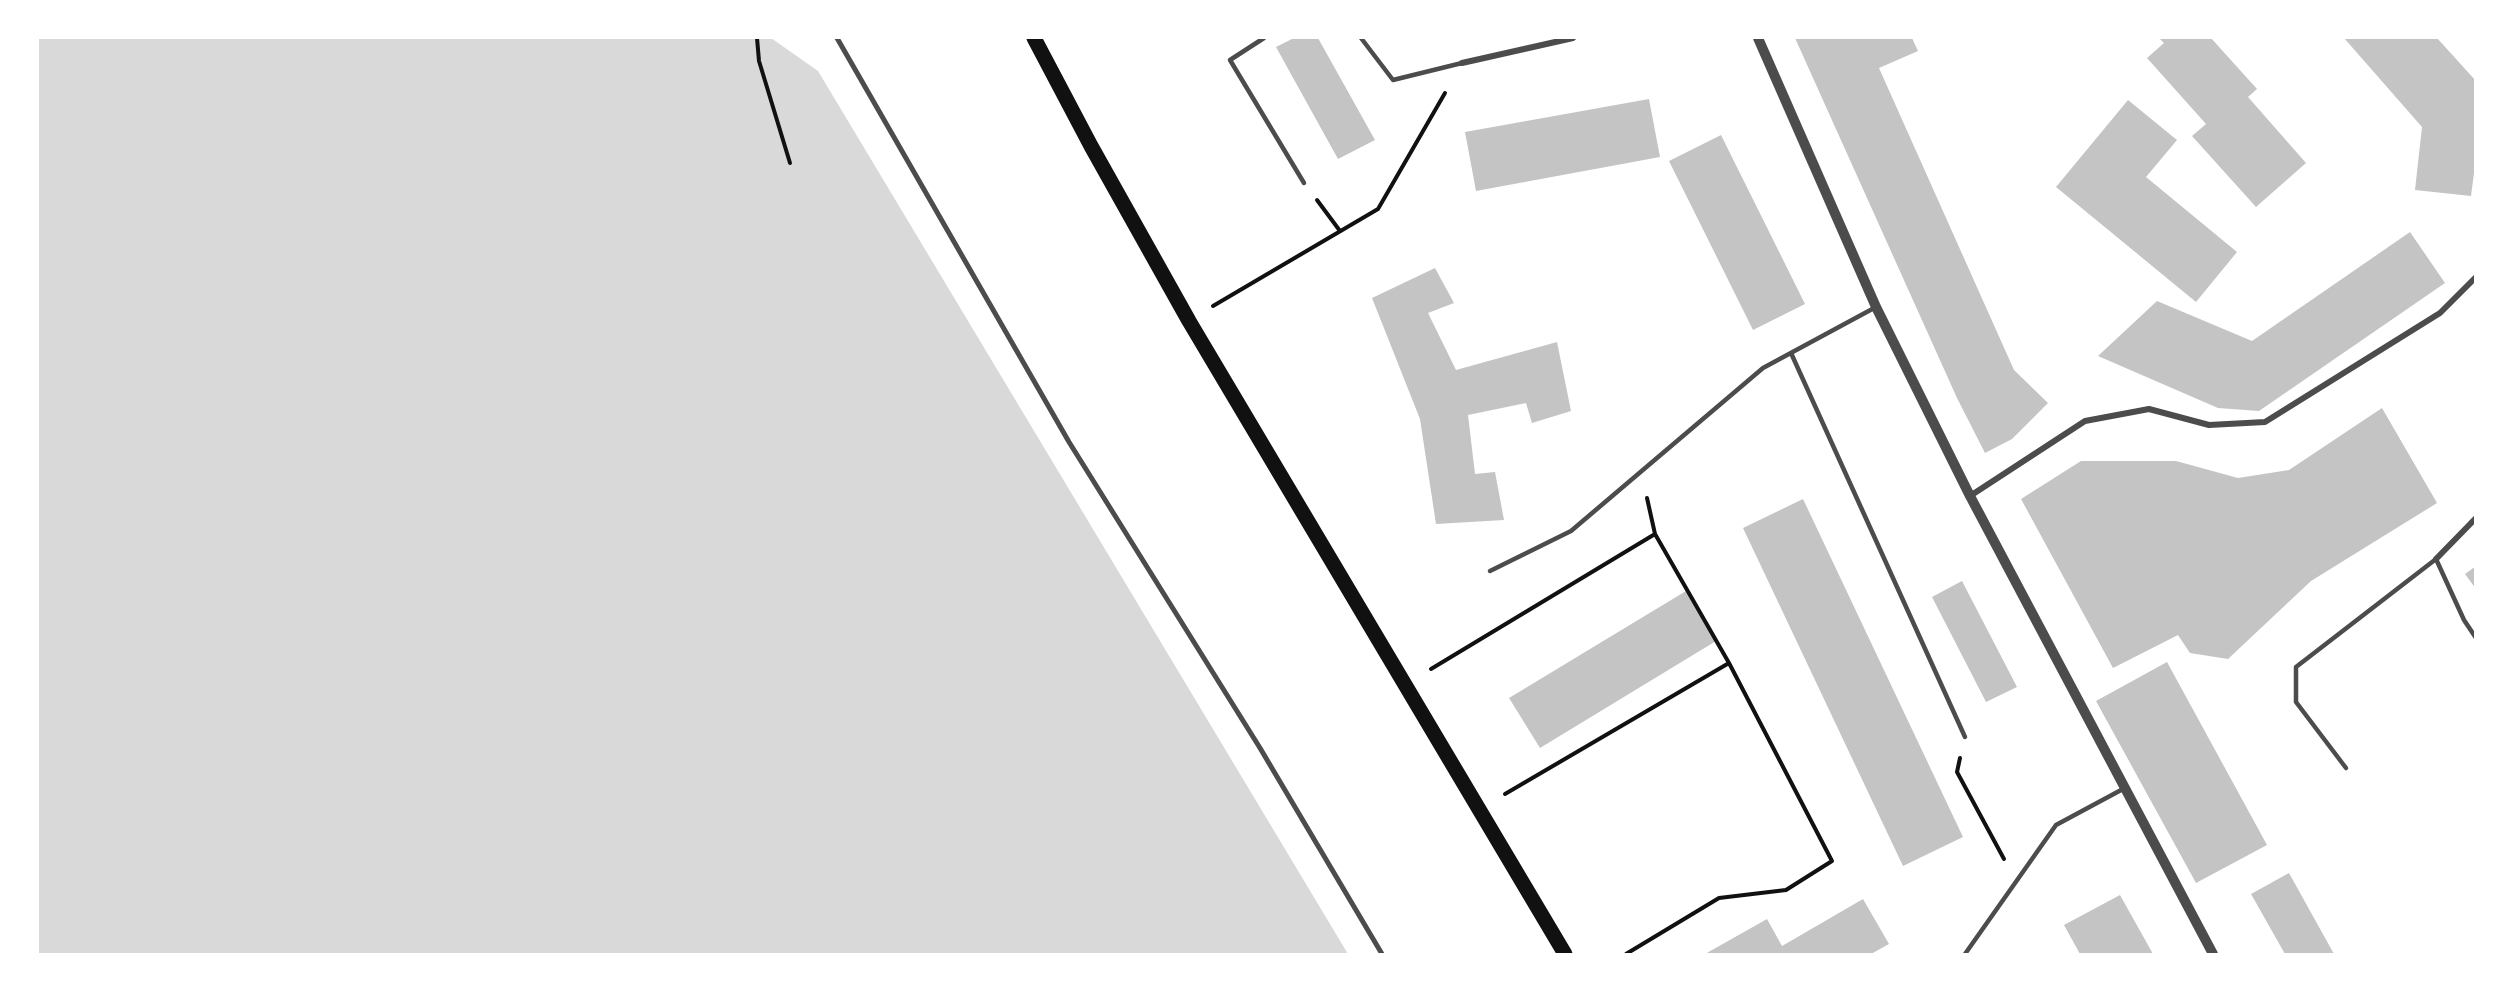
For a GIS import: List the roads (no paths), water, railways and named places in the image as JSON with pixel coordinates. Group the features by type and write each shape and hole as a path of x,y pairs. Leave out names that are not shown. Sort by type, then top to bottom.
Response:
{"main road":[{"path":"1034,38 1091,146 1189,321 1565,954"}],"street":[{"path":"837,38 1068,442 1260,748 1382,954"},
{"path":"1462,63 1573,38"},
{"path":"1758,38 1876,307 1970,496 2212,954"},
{"path":"1970,496 2085,421 2149,409 2209,425 2265,422 2440,313 2475,277"},
{"path":"2436,559 2475,518"}],"lane":[{"path":"1264,38 1230,60 1304,183"},
{"path":"1361,38 1393,80 1462,63"},
{"path":"1490,571 1571,531 1763,368 1876,307"},
{"path":"1791,353 1965,737"},
{"path":"2346,768 2296,702 2296,667 2436,559 2464,620 2475,638"},
{"path":"1965,954 2056,825 2125,788"}]}
